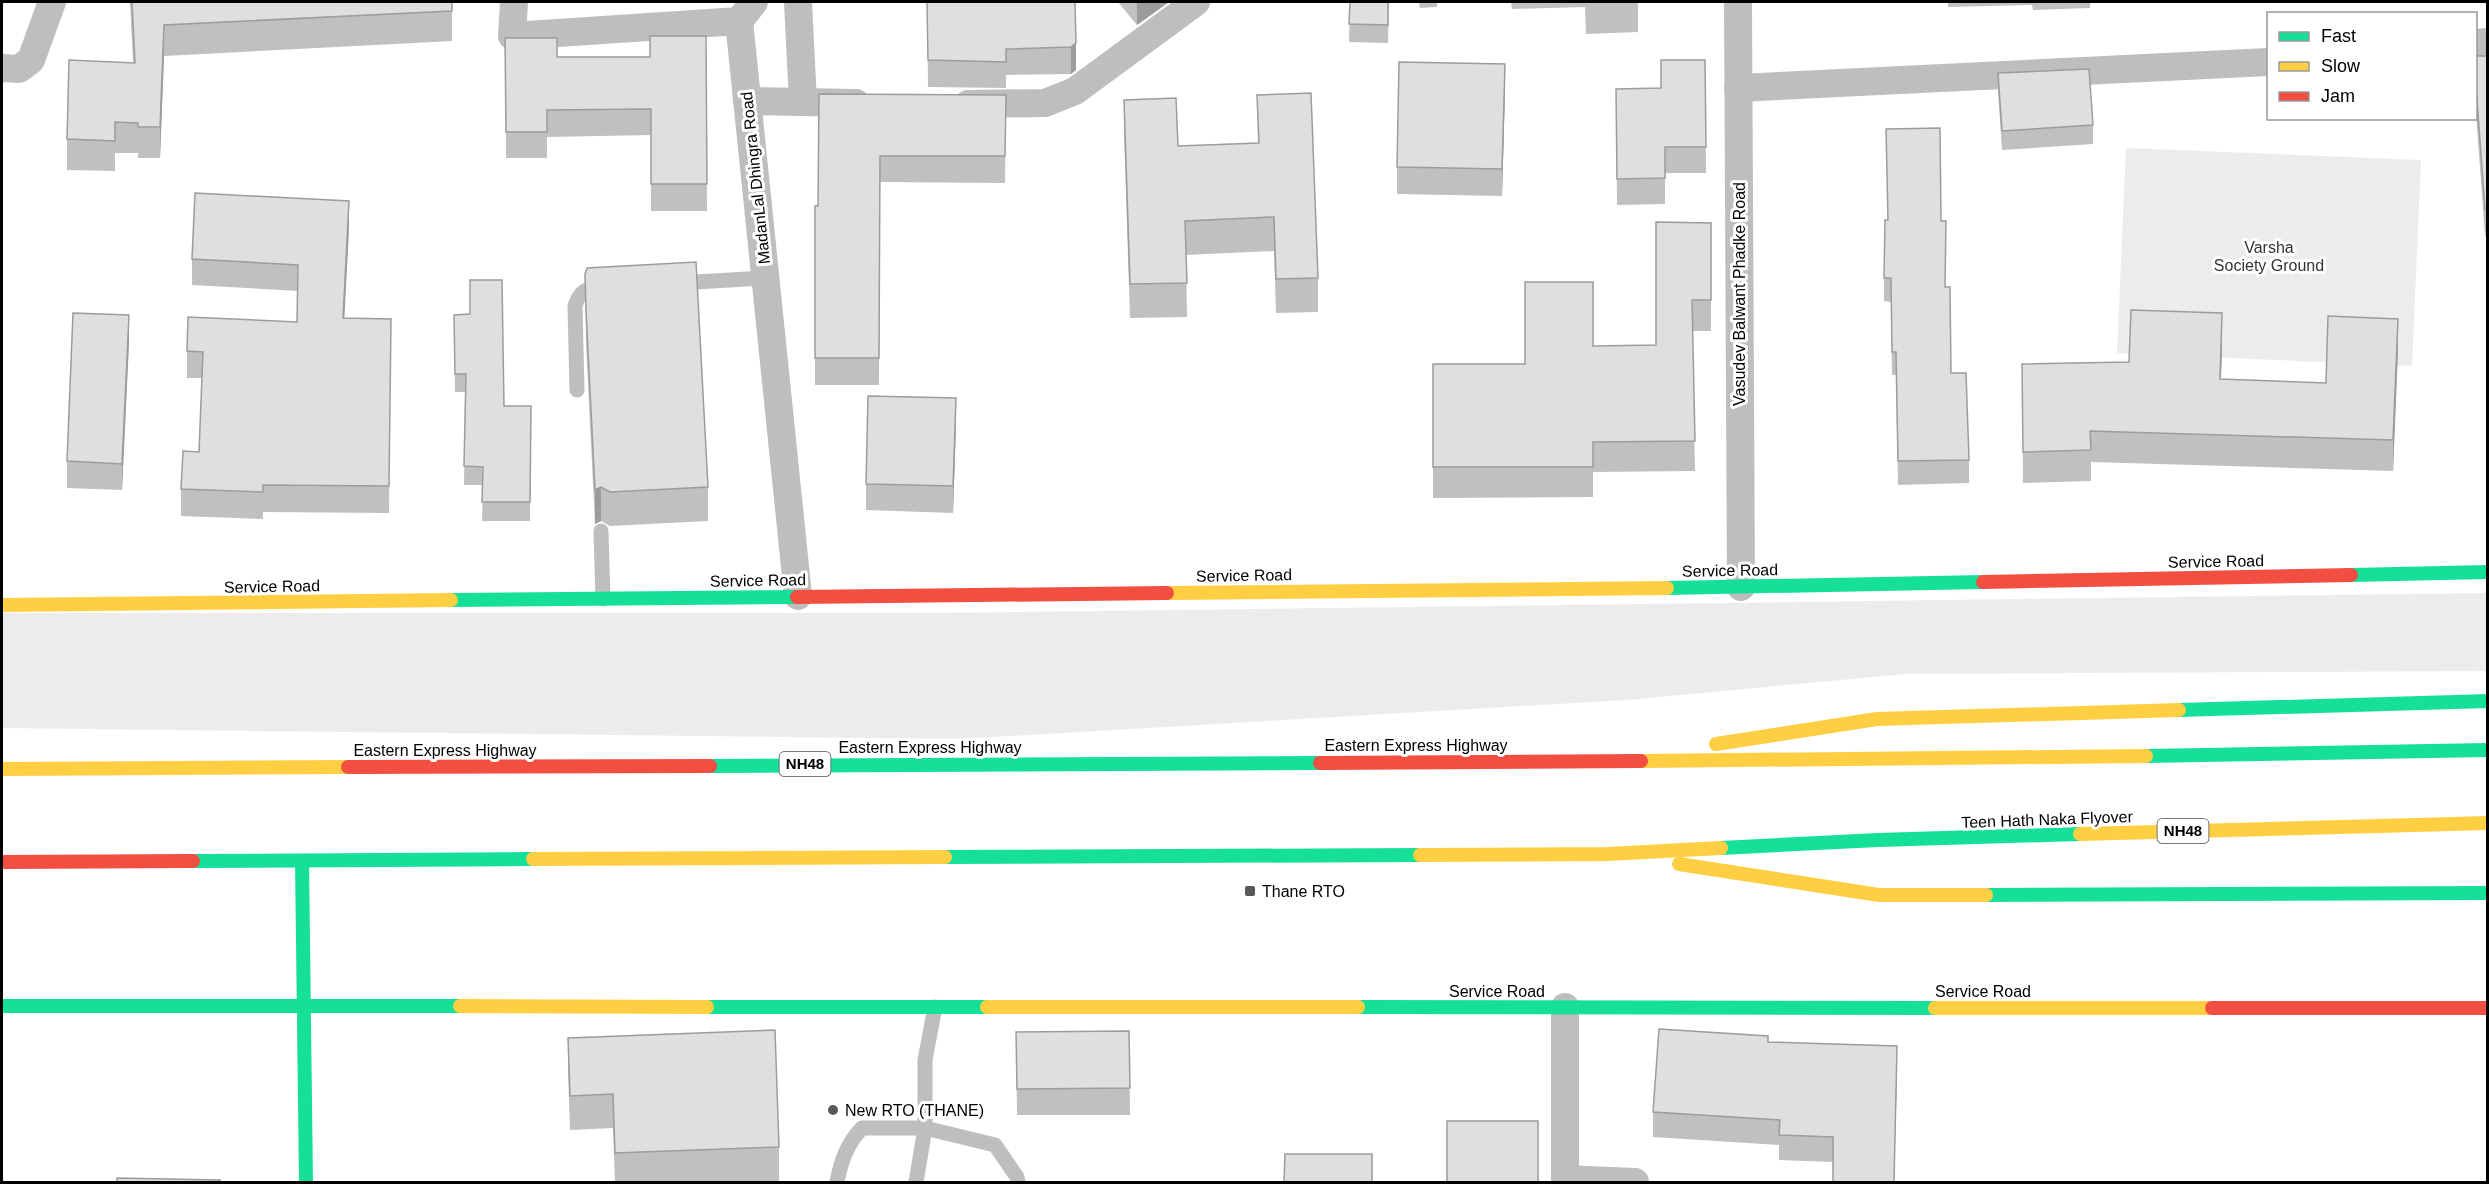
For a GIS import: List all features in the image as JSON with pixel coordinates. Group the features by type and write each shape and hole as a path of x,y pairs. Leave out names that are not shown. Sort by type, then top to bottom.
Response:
{"main road":[{"name":"Service Road","path":"2,605 1741,587 2487,572"},
{"path":"1608,760 1877,719 2487,701"},
{"name":"NH48","path":"1608,760 1880,760 2487,750"},
{"name":"Eastern Express Highway","path":"2,769 1608,760"},
{"name":"Teen Hath Naka Flyover","path":"1607,854 1878,840 2487,823"},
{"path":"1607,854 1879,895 2487,893"},
{"name":"NH48","path":"2,862 1607,854"},
{"path":"302,861 306,1182"},
{"name":"Service Road","path":"2,1006 2487,1008"}],"street":[{"path":"2,91 10,68 31,60 52,2"},
{"name":"MadanLal Dhingra Road","path":"514,2 512,36 746,11 747,101 798,596"},
{"path":"798,2 803,102"},
{"path":"940,104 1045,103 1074,91 1197,2"},
{"name":"Vasudev Balwant Phadke Road","path":"1738,2 1741,587"},
{"path":"1738,88 2267,62"},
{"path":"747,101 883,103"},
{"path":"1565,1007 1565,1181 1635,1182"}],"lane":[{"path":"659,284 765,278"},
{"path":"577,390 575,306 579,295 588,288 623,286"},
{"path":"602,531 603,599"},
{"path":"916,1182 925,1128 925,1060 934,1007"},
{"path":"837,1182 841,1162 852,1138 862,1128 925,1128 995,1145 1018,1182"}],"green space":[{"name":"Varsha Society Ground","path":"2126,148 2421,160 2412,366 2117,353"},
{"path":"2487,593 2487,671 1905,674 1626,700 959,739 2,728 2,613 944,613"}],"building":[{"path":"132,2 452,2 452,11 164,25 160,127 138,127 138,123 115,122 115,141 67,139 69,60 135,63"},
{"path":"927,2 1075,2 1076,43 1071,47 1006,49 1006,62 928,60"},
{"path":"1350,2 1388,2 1388,25 1349,24"},
{"path":"650,36 706,36 707,184 651,184 651,109 547,110 547,132 506,132 505,38 557,38 557,57 650,57"},
{"path":"2477,56 2487,56 2487,209 2485,209 2477,100"},
{"path":"1661,60 1705,60 1706,147 1665,147 1665,178 1617,179 1616,89 1661,88"},
{"path":"1399,62 1505,64 1502,169 1397,167"},
{"path":"2089,69 2093,125 2002,131 1998,73"},
{"path":"1311,93 1318,278 1276,279 1274,217 1185,221 1187,283 1130,284 1124,100 1176,98 1178,146 1259,143 1257,95"},
{"path":"819,94 1006,95 1005,156 880,156 879,358 815,358 815,206 818,206"},
{"path":"1940,128 1941,221 1946,221 1945,287 1950,287 1951,373 1966,373 1969,460 1898,461 1896,352 1892,352 1891,278 1884,278 1885,220 1888,220 1886,129"},
{"path":"195,193 349,201 343,318 391,319 389,486 263,485 263,492 181,489 183,451 199,452 203,352 187,351 188,317 297,322 298,265 192,259"},
{"path":"1656,222 1711,223 1711,300 1692,300 1695,441 1593,442 1593,467 1433,467 1433,364 1525,364 1525,282 1593,282 1593,346 1656,345"},
{"path":"696,262 708,487 610,492 601,487 595,490 586,310 585,274 587,268"},
{"path":"470,280 502,280 504,406 531,406 530,502 482,502 483,467 464,466 466,374 455,374 454,315 470,314"},
{"path":"2131,310 2222,313 2220,379 2326,383 2328,316 2398,319 2393,440 2090,431 2091,450 2023,452 2022,364 2129,362"},
{"path":"73,313 129,315 122,464 67,461"},
{"path":"868,396 956,398 953,486 866,484"},
{"path":"1659,1029 1768,1036 1768,1042 1897,1046 1894,1182 1833,1182 1833,1137 1779,1135 1780,1120 1653,1112"},
{"path":"775,1030 779,1147 615,1153 613,1094 570,1096 568,1038"},
{"path":"1129,1031 1130,1088 1017,1089 1016,1032"},
{"path":"1447,1121 1538,1121 1538,1182 1447,1182"},
{"path":"1285,1154 1372,1154 1372,1182 1284,1182"},
{"path":"117,1178 220,1180 220,1182 117,1182"}],"traffic: fast":[{"path":"2351,575 2488,572"},
{"path":"1667,588 1983,582"},
{"path":"451,600 797,597"},
{"path":"2179,710 2488,701"},
{"path":"2146,756 2488,750"},
{"path":"710,766 1320,763"},
{"path":"1721,848 1878,840 2080,834"},
{"path":"945,857 1420,855"},
{"path":"193,861 533,859"},
{"path":"302,861 306,1182"},
{"path":"1986,895 2488,893"},
{"path":"2,1006 460,1006"},
{"path":"707,1007 987,1007"},
{"path":"1358,1007 1935,1008"}],"traffic: slow":[{"path":"1167,593 1667,588"},
{"path":"2,605 451,600"},
{"path":"1716,744 1877,719 2179,710"},
{"path":"1641,761 2146,756"},
{"path":"2,769 348,767"},
{"path":"2080,834 2488,823"},
{"path":"1420,855 1607,854 1721,848"},
{"path":"533,859 945,857"},
{"path":"1679,864 1879,895 1986,895"},
{"path":"460,1006 707,1007"},
{"path":"987,1007 1358,1007"},
{"path":"1935,1008 2212,1008"}],"traffic: jam":[{"path":"1983,582 2351,575"},
{"path":"797,597 1167,593"},
{"path":"1320,763 1641,761"},
{"path":"348,767 710,766"},
{"path":"2,862 193,861"},
{"path":"2212,1008 2488,1008"}],"place":[{"name":"Thane RTO","path":"1250,891"},
{"name":"New RTO (THANE)","path":"833,1110"}]}
